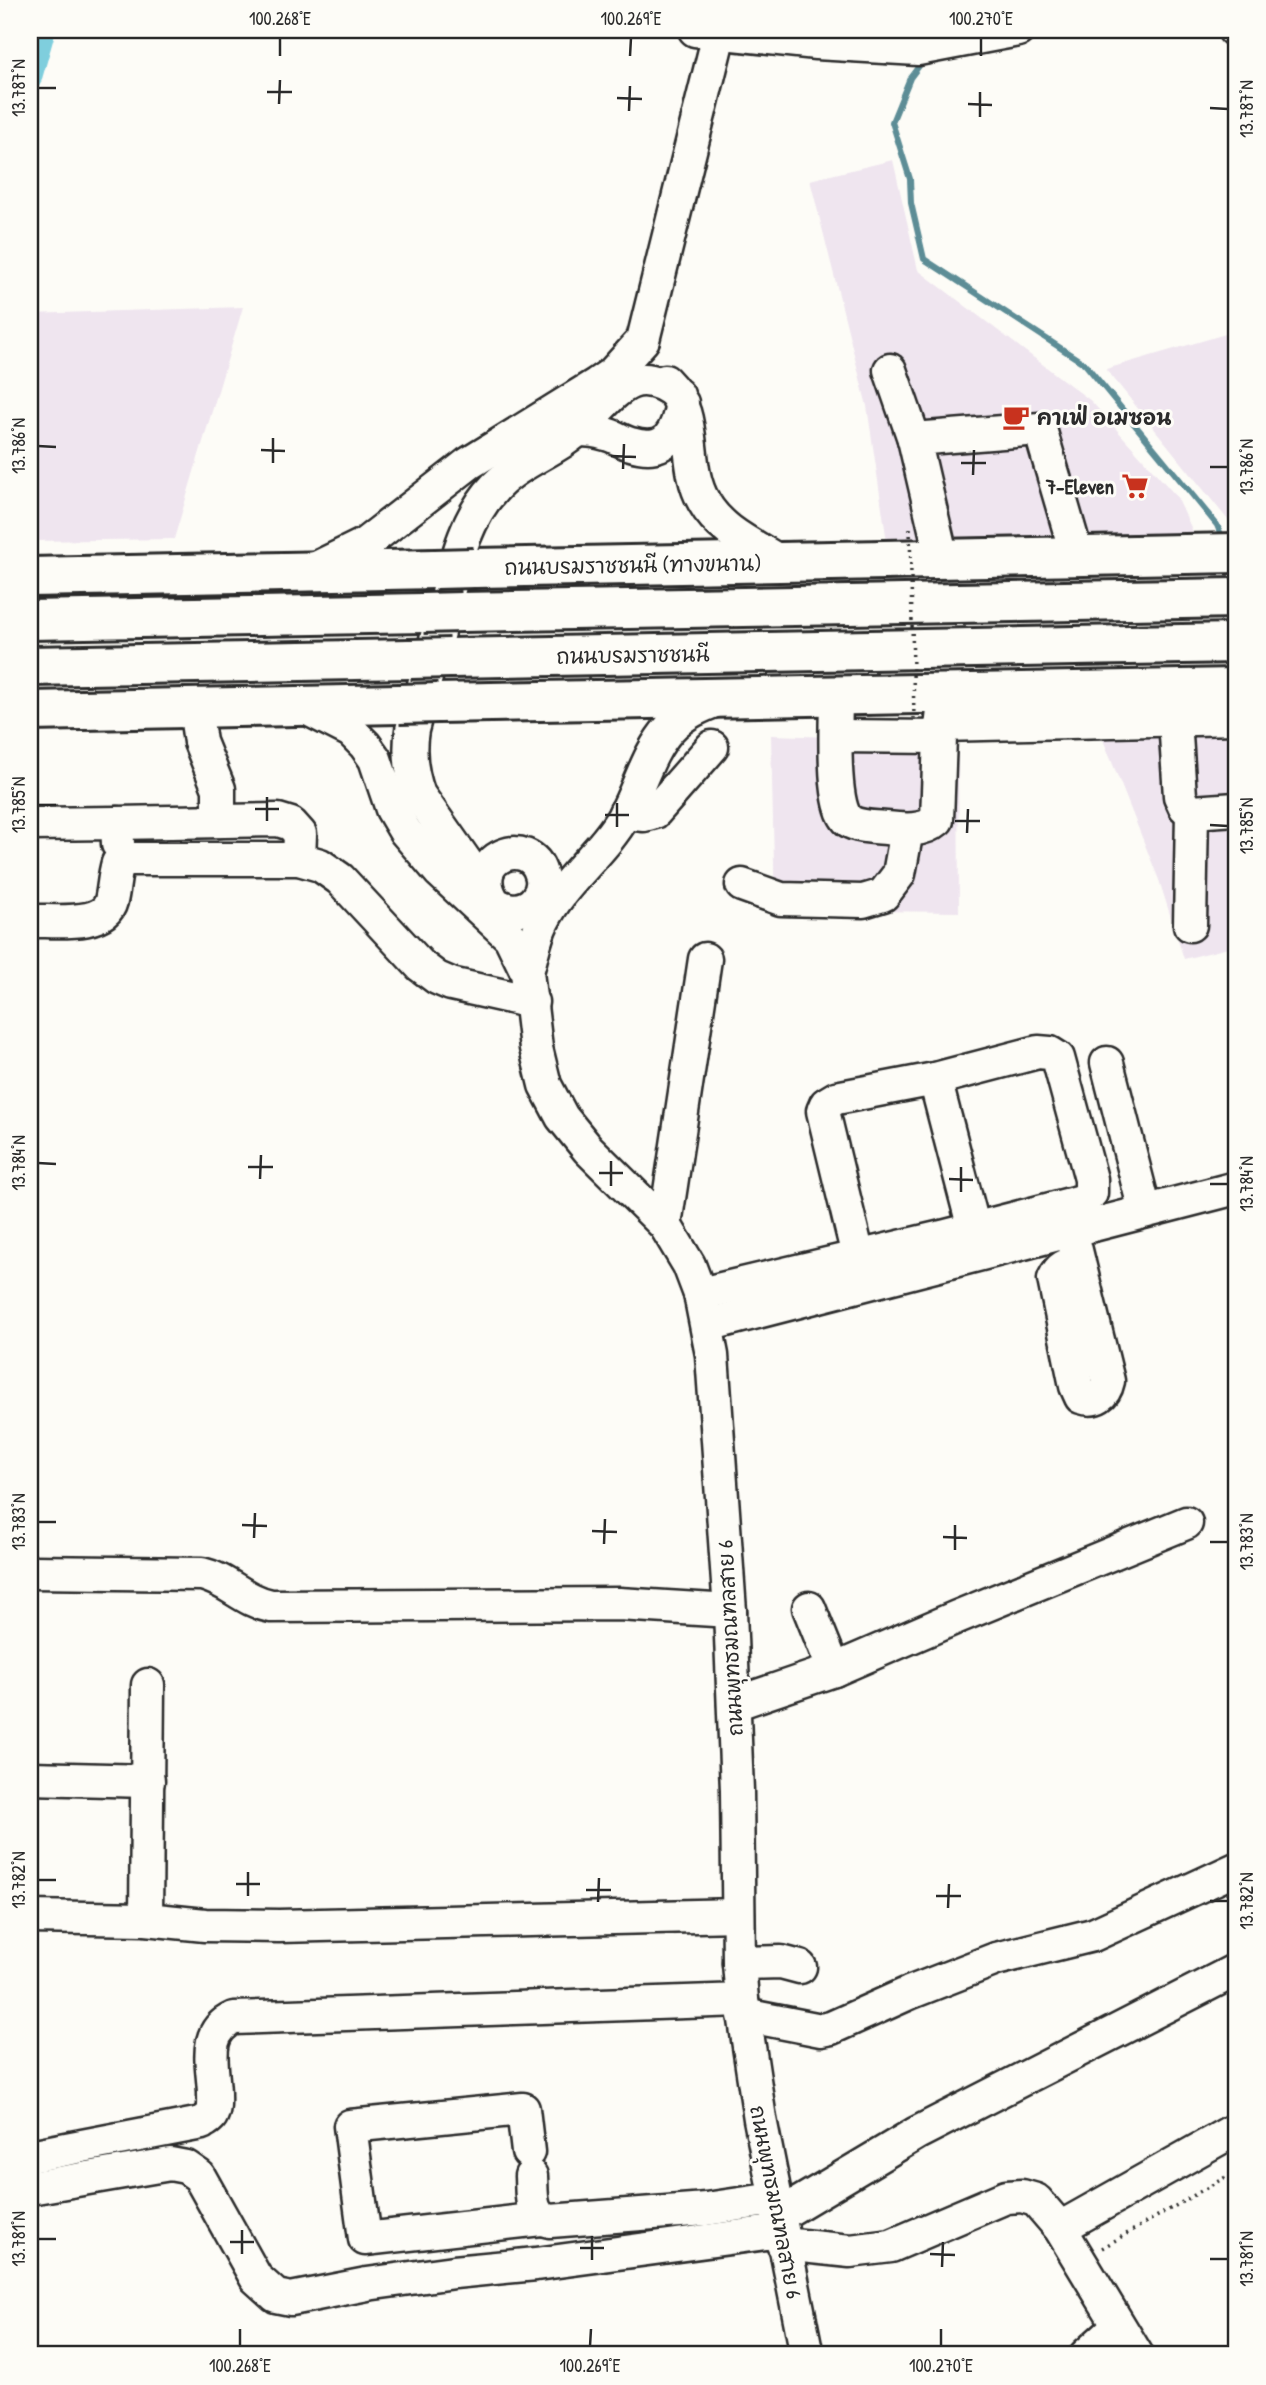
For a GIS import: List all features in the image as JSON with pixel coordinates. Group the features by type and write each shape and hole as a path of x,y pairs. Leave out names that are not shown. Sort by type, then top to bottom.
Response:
{"main road":[{"name":"ถนนบรมราชชนนี (ทางขนาน)","path":"30,577 1236,553"},
{"path":"30,620 1236,598"},
{"name":"ถนนบรมราชชนนี","path":"30,666 1236,643"},
{"path":"30,711 836,695 935,718 1236,688"}],"street":[{"path":"310,572 365,544 468,464 613,373 643,341 711,31 828,44 919,49 1017,30"},
{"path":"643,341 649,358 686,413 693,472 704,502 724,527 780,562"},
{"path":"597,384 626,372 639,370 651,373 674,392"},
{"path":"890,370 915,439 942,559"},
{"path":"510,937 490,896 419,795 410,757 412,730 462,543 476,510 485,497 510,472 578,430 627,383 644,379 667,386 674,392 679,420 671,437 656,445 635,445 605,433 578,430"},
{"path":"915,439 1040,429 1077,556"},
{"path":"836,695 839,803 843,815 851,823 907,830 930,827 937,820 935,718"},
{"name":"ถนนพุทธมณฑลสาย 6","path":"529,987 543,921 573,880 612,835 658,743 669,729 694,709 724,697"},
{"name":"ถนนพุทธมณฑลสาย 6","path":"302,705 351,732 365,745 375,760 392,809 405,831 440,872 510,937 529,987 536,1048 545,1085 562,1117 587,1149 665,1225 689,1265 700,1294 712,1355 730,1611 739,1963 743,2007 779,2223 807,2355"},
{"path":"195,708 201,743 219,789 219,821"},
{"path":"836,736 935,718 1236,718"},
{"path":"1175,720 1180,796 1185,807 1192,812 1236,809"},
{"path":"625,813 644,815 655,812 712,747"},
{"path":"1190,925 1192,812"},
{"path":"30,824 278,820 291,824 300,834 299,859"},
{"path":"30,921 91,920 104,914 111,903 118,863 117,823"},
{"path":"742,884 781,899 863,901 883,894 899,874 907,830"},
{"path":"440,872 490,896 507,909 516,910 533,904 539,896 542,877 539,867 524,855 504,855 490,866 486,874 490,896"},
{"path":"118,863 127,859 299,859 320,865 340,879 421,966 437,978 451,984 529,987"},
{"path":"539,896 573,880"},
{"path":"665,1225 705,960"},
{"path":"700,1294 974,1229 1082,1201 1090,1193 1091,1179 1058,1058 1050,1053 1038,1052 935,1079 836,1098 826,1104 823,1111 827,1130 858,1256"},
{"path":"1107,1063 1145,1211"},
{"path":"935,1079 974,1229"},
{"path":"707,1325 1236,1188"},
{"path":"1071,1230 1079,1262"},
{"path":"734,1704 834,1670 1186,1523"},
{"path":"30,1572 202,1574 226,1583 256,1603 271,1606 619,1604 730,1611"},
{"path":"809,1608 834,1670"},
{"path":"146,1919 148,1685"},
{"path":"30,1778 148,1781"},
{"path":"30,2156 202,2123 211,2116 215,2104 212,2043 215,2032 224,2022 234,2018 743,2007 821,2030 996,1959 1093,1936 1236,1869"},
{"path":"30,1917 146,1919 205,1925 279,1926 738,1915"},
{"path":"739,1963 781,1962 800,1966"},
{"path":"30,2188 170,2164 187,2167 199,2176 256,2278 276,2296 291,2299 367,2284 536,2264 779,2223 917,2133 1236,1970"},
{"path":"541,2219 534,2212 523,2109 350,2126 365,2239 541,2219 550,2221 706,2209 779,2223 850,2251 891,2246 1006,2197 1022,2196 1036,2200 1060,2228 1137,2355"},
{"path":"1060,2228 1236,2129"},
{"path":"1086,2355 1118,2326"}],"path":[{"path":"911,528 935,718"},
{"path":"1079,2261 1236,2171"}],"shaded area":[{"path":"893,160 918,270 1091,401 1177,497 1195,536 887,542 867,406 810,180"},
{"path":"243,307 174,539 30,541 30,314"},
{"path":"1236,331 1236,525 1232,525 1106,369"},
{"path":"1236,728 1236,946 1184,959 1159,880 1102,737"},
{"path":"771,735 958,741 959,912 775,910"}],"waterway":[{"path":"30,79 44,30"},
{"path":"919,66 910,78 892,122 910,179 911,203 924,259 1085,364 1217,525 1222,537"}],"place":[{"name":"คาเฟ่ อเมซอน","path":"1016,417"},
{"name":"7-Eleven","path":"1135,486"}]}
